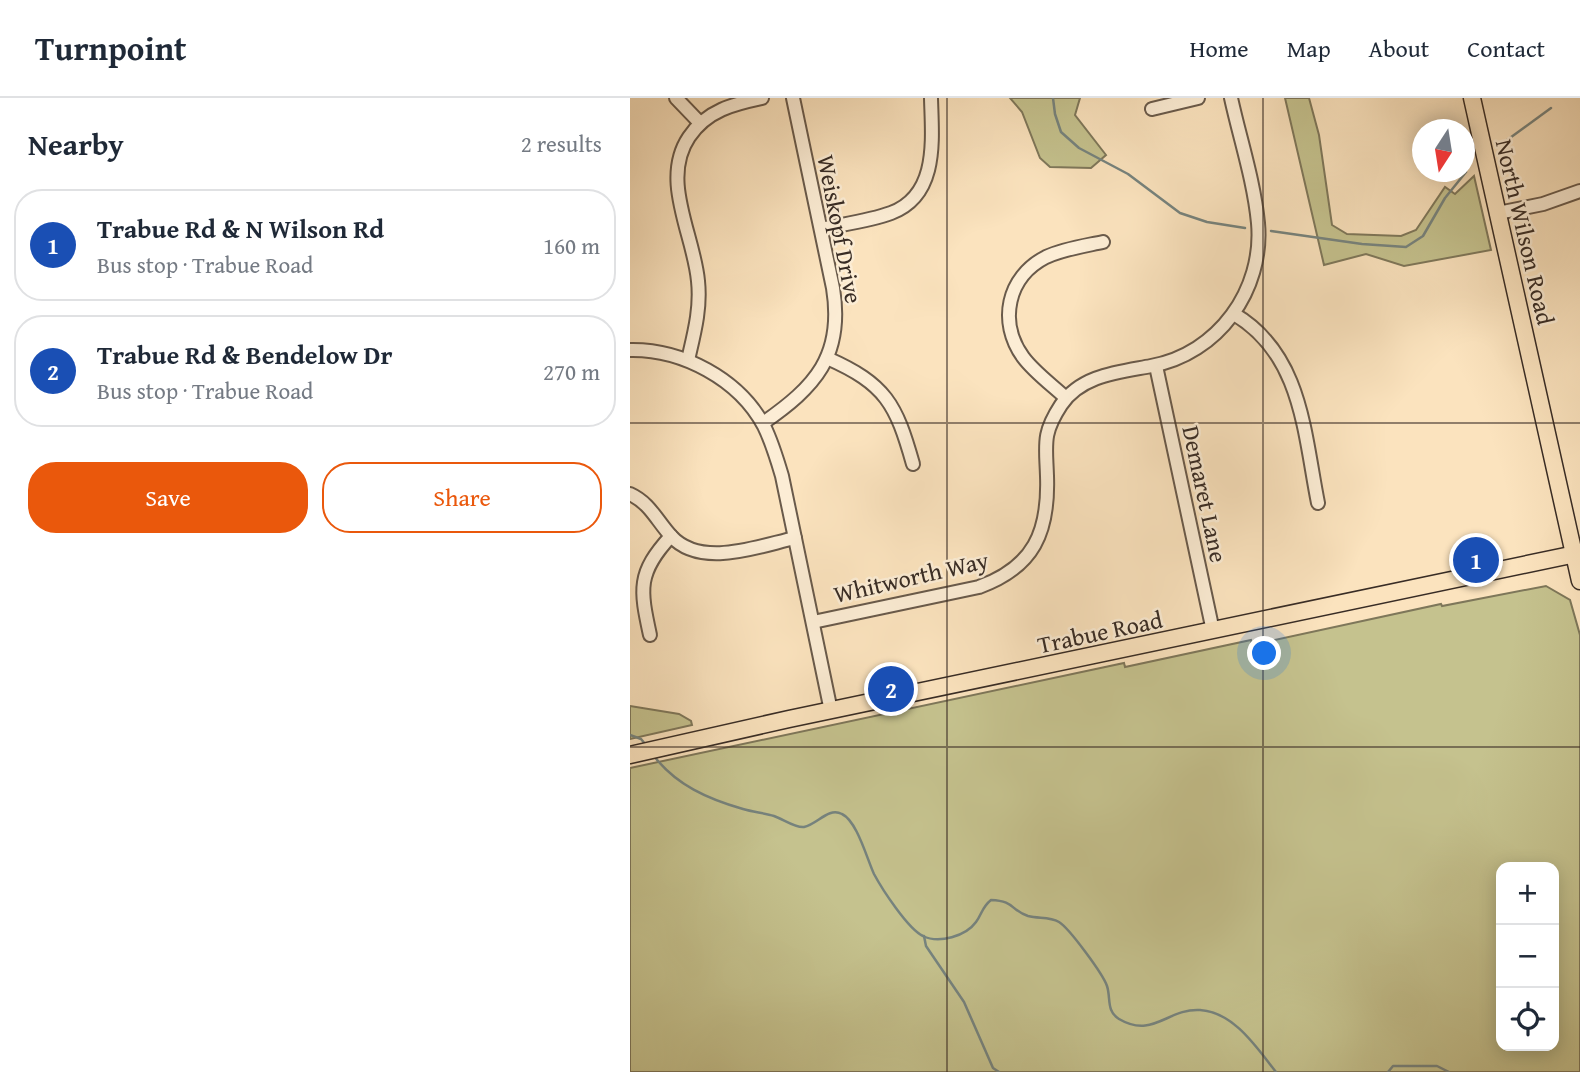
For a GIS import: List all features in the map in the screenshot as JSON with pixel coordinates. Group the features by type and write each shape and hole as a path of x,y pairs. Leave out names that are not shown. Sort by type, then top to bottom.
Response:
{"main road":[{"name":"North Wilson Road","path":"1472,98 1577,554 1580,580"},
{"name":"Trabue Road","path":"634,754 1577,554"}],"street":[{"path":"676,98 700,123"},
{"path":"688,360 698,318 698,279 677,172 686,141 700,123 723,108 762,98"},
{"name":"Weiskopf Drive","path":"763,423 800,397 810,386 827,358 834,334 836,305 793,98"},
{"path":"821,229 894,212 919,192 927,178 932,147 931,98"},
{"path":"1152,108 1198,98"},
{"name":"Whitworth Way","path":"813,622 979,587 1019,566 1032,550 1044,523 1047,486 1045,443 1053,418 1066,398 1091,380 1104,375 1156,366 1199,346 1212,337 1234,314 1253,273 1259,226 1231,98"},
{"path":"1498,213 1543,204 1580,191"},
{"path":"1066,398 1025,360 1012,338 1008,318 1011,297 1021,277 1037,262 1058,253 1103,242"},
{"path":"1234,314 1264,336 1278,352 1289,372 1318,503"},
{"path":"630,350 658,351 688,360 730,385 763,423 777,458 831,711"},
{"path":"827,358 864,376 886,397 895,411 913,464"},
{"name":"Demaret Lane","path":"1156,366 1213,631"},
{"path":"630,494 649,507 671,536 688,548 714,554 795,538"},
{"path":"650,635 642,586 650,564 671,536"}],"shaded area":[{"path":"1010,98 1080,98 1075,115 1106,155 1091,168 1050,167 1040,158 1022,112"},
{"path":"1285,98 1309,98 1319,135 1332,225 1347,234 1401,236 1416,230 1445,187 1455,194 1468,182 1475,180 1491,250 1404,266 1366,254 1324,265"},
{"path":"1546,586 1570,600 1580,635 1580,1072 630,1072 630,768 1124,663 1125,667 1251,640 1252,645 1441,604 1442,606"},
{"path":"630,706 679,714 691,721 692,725 630,739"}],"waterway":[{"path":"1053,98 1061,132 1079,148 1128,174 1180,213 1207,222 1245,228"},
{"path":"1503,143 1551,108"},
{"path":"1271,231 1362,244 1406,247 1423,236 1445,198 1458,182"},
{"path":"630,735 641,739 646,745"},
{"path":"654,756 672,775 694,790 717,801 774,816 797,826 804,827 828,814 842,814 857,832 874,874 889,898 910,925 923,936 944,939 959,935 972,927 991,900 1009,904 1028,916 1055,920 1070,933 1099,972 1107,986 1112,1012 1119,1019 1142,1026 1179,1013 1200,1010 1212,1012 1224,1017 1244,1033 1276,1072"},
{"path":"924,936 926,946 964,1002 993,1068 999,1072"},
{"path":"1388,1072 1393,1066 1437,1066 1449,1072"}],"place":[{"name":"Trabue Rd & N Wilson Rd","path":"1476,560"},
{"name":"Trabue Rd & Bendelow Dr","path":"891,689"}]}
